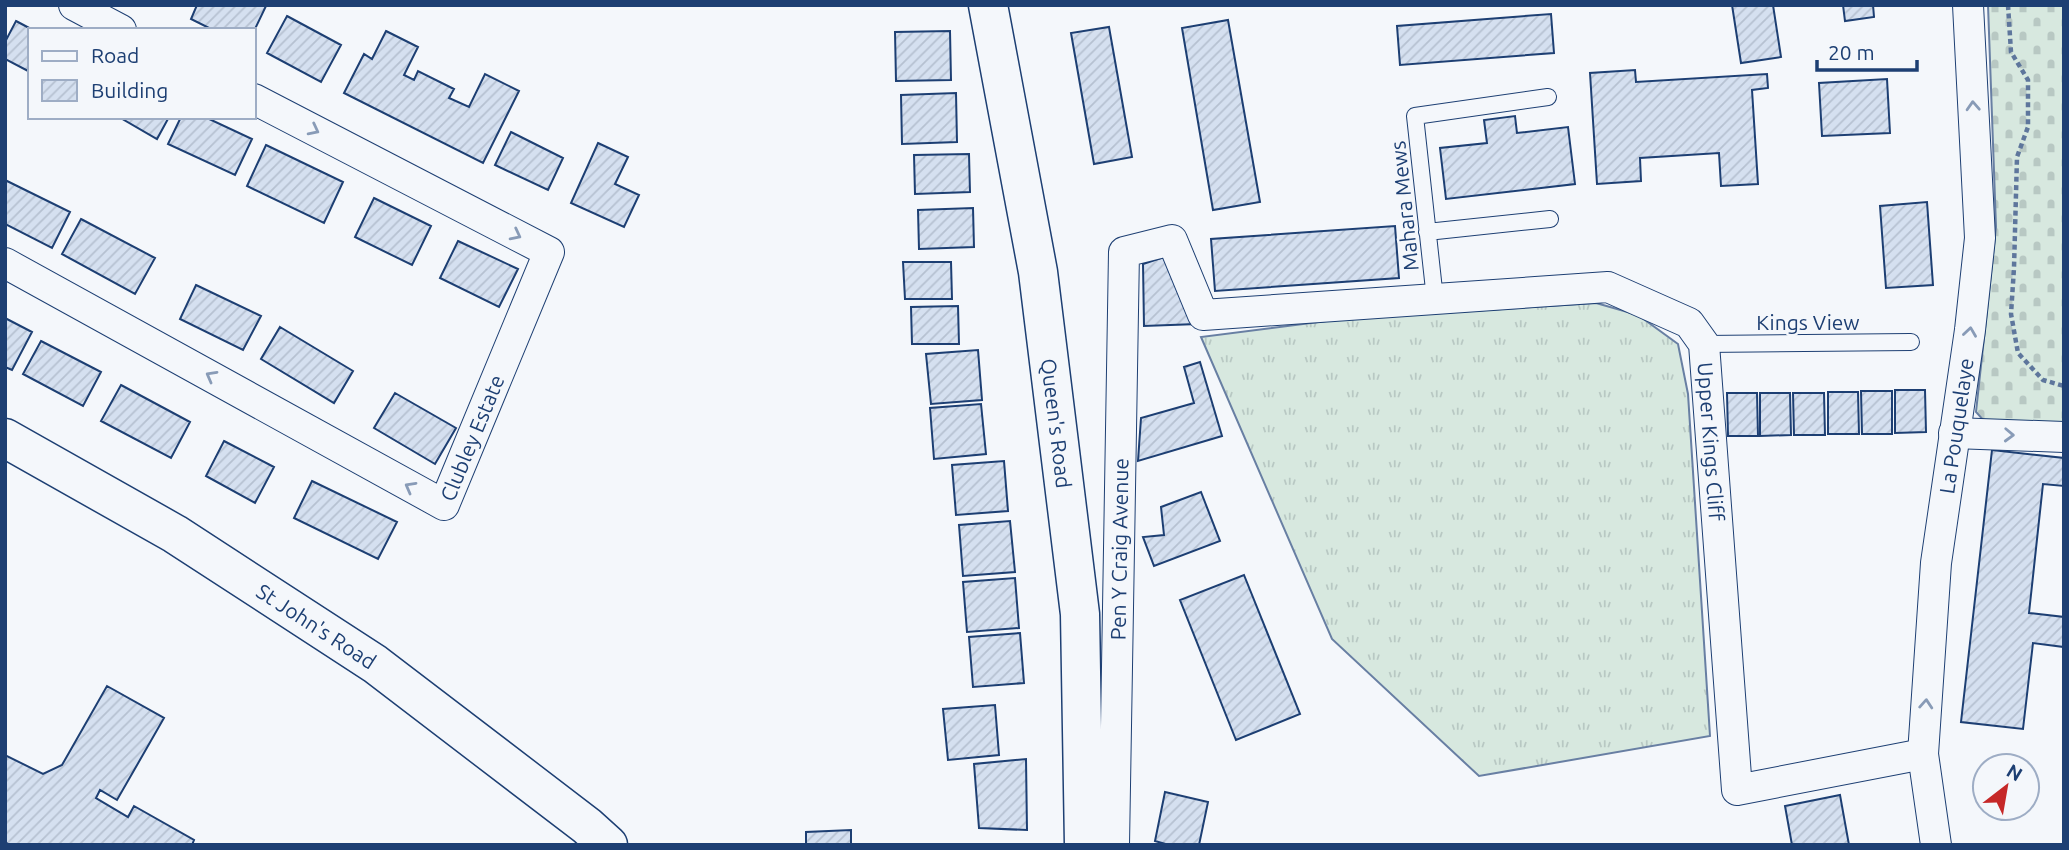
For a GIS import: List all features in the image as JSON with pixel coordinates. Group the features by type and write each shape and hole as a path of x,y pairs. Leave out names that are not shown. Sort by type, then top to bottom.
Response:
{"main road":[{"name":"Queen's Road","path":"988,5 1038,272 1080,614 1084,845"},
{"name":"St John's Road","path":"5,438 176,534 375,664 587,826 608,845"}],"street":[{"path":"74,5 117,28"},
{"name":"La Pouquelaye","path":"1936,845 1923,754 1936,563 1970,330 1980,238 1968,5"},
{"name":"Clubley Estate","path":"5,263 444,506 549,252 256,100"},
{"name":"Upper Kings Cliff","path":"1124,252 1172,240 1203,315 1608,287 1689,323 1704,344 1737,790 1923,754"},
{"name":"Pen Y Craig Avenue","path":"1114,845 1124,252"},
{"path":"1954,433 2064,437"}],"lane":[{"name":"Mahara Mews","path":"1435,299 1415,116 1548,97"},
{"path":"1427,232 1550,219"},
{"name":"Kings View","path":"1704,344 1912,342"}],"path":[{"path":"2008,5 2011,52 2028,80 2028,127 2017,157 2011,314 2018,353 2043,380 2064,386"}],"green space":[{"path":"1988,5 2064,5 2064,425 1985,422 1976,412 1996,227"},
{"path":"1596,303 1638,315 1678,344 1688,394 1710,736 1479,776 1332,639 1201,337 1342,319"}],"building":[{"path":"197,5 266,6 255,28 209,28 191,19"},
{"path":"1732,5 1773,5 1781,57 1741,63"},
{"path":"1843,5 1873,5 1874,17 1845,21"},
{"path":"1551,14 1554,53 1400,65 1397,26"},
{"path":"287,16 341,45 321,82 267,53"},
{"path":"1228,20 1260,202 1213,210 1182,28"},
{"path":"16,21 29,28 28,71 5,59 5,42"},
{"path":"1109,27 1132,157 1094,164 1071,33"},
{"path":"386,31 418,47 404,75 414,80 418,71 454,89 449,98 469,107 485,74 519,91 483,163 344,93 364,54 372,59"},
{"path":"950,31 951,80 896,81 895,32"},
{"path":"1635,70 1636,82 1767,74 1768,88 1752,90 1758,184 1721,186 1719,153 1640,158 1641,181 1597,184 1590,73"},
{"path":"1887,79 1890,133 1822,136 1819,83"},
{"path":"956,93 957,142 902,144 901,95"},
{"path":"1515,116 1517,133 1568,127 1575,184 1446,199 1440,148 1487,143 1484,120"},
{"path":"122,119 168,119 157,139"},
{"path":"180,119 209,119 252,139 235,175 168,144"},
{"path":"511,132 563,158 548,190 495,165"},
{"path":"598,143 628,157 615,184 639,195 624,227 571,203"},
{"path":"266,145 343,182 324,223 247,186"},
{"path":"969,154 970,192 915,194 914,155"},
{"path":"5,180 70,212 52,248 5,224"},
{"path":"374,198 431,226 412,265 355,237"},
{"path":"1927,202 1933,285 1886,288 1880,206"},
{"path":"973,208 974,247 919,249 918,210"},
{"path":"81,219 155,258 135,294 62,254"},
{"path":"1395,226 1399,278 1215,291 1211,239"},
{"path":"458,241 518,269 499,307 440,278"},
{"path":"1173,254 1197,324 1144,326 1143,264"},
{"path":"903,262 951,262 952,299 905,299"},
{"path":"196,285 261,316 243,350 180,319"},
{"path":"958,306 959,344 912,344 911,307"},
{"path":"5,318 32,332 12,370 5,367"},
{"path":"280,327 353,371 334,403 261,359"},
{"path":"41,341 101,372 83,406 23,374"},
{"path":"978,350 982,400 931,404 926,354"},
{"path":"1200,362 1222,436 1138,461 1141,418 1194,403 1184,367"},
{"path":"121,385 190,422 171,458 101,421"},
{"path":"1895,390 1925,390 1926,432 1895,433"},
{"path":"1861,391 1892,391 1892,434 1862,434"},
{"path":"1828,392 1858,392 1859,434 1828,434"},
{"path":"395,393 456,428 435,464 374,428"},
{"path":"1727,393 1757,393 1758,436 1728,436"},
{"path":"1760,393 1790,393 1791,435 1760,436"},
{"path":"1793,393 1824,393 1825,435 1794,435"},
{"path":"981,404 986,454 934,459 930,408"},
{"path":"224,441 274,467 255,503 206,476"},
{"path":"1992,450 2064,458 2064,486 2043,484 2029,613 2064,617 2064,647 2033,643 2023,729 1961,722"},
{"path":"1004,461 1008,511 956,515 952,465"},
{"path":"312,481 397,522 378,559 294,518"},
{"path":"1201,492 1220,541 1154,566 1143,537 1164,535 1161,507"},
{"path":"1010,521 1015,572 963,576 959,525"},
{"path":"1244,575 1300,714 1236,740 1180,600"},
{"path":"1015,578 1019,628 967,632 963,582"},
{"path":"1020,633 1024,683 973,687 969,637"},
{"path":"107,686 164,718 117,800 100,790 96,798 128,817 134,806 194,840 192,845 10,845 5,842 5,755 43,774 62,765"},
{"path":"995,705 999,755 948,760 943,709"},
{"path":"1026,759 1027,830 979,828 974,764"},
{"path":"1165,792 1208,802 1199,845 1169,845 1155,841"},
{"path":"1840,795 1849,845 1792,845 1785,806"},
{"path":"851,830 851,845 806,845 806,832"}]}
